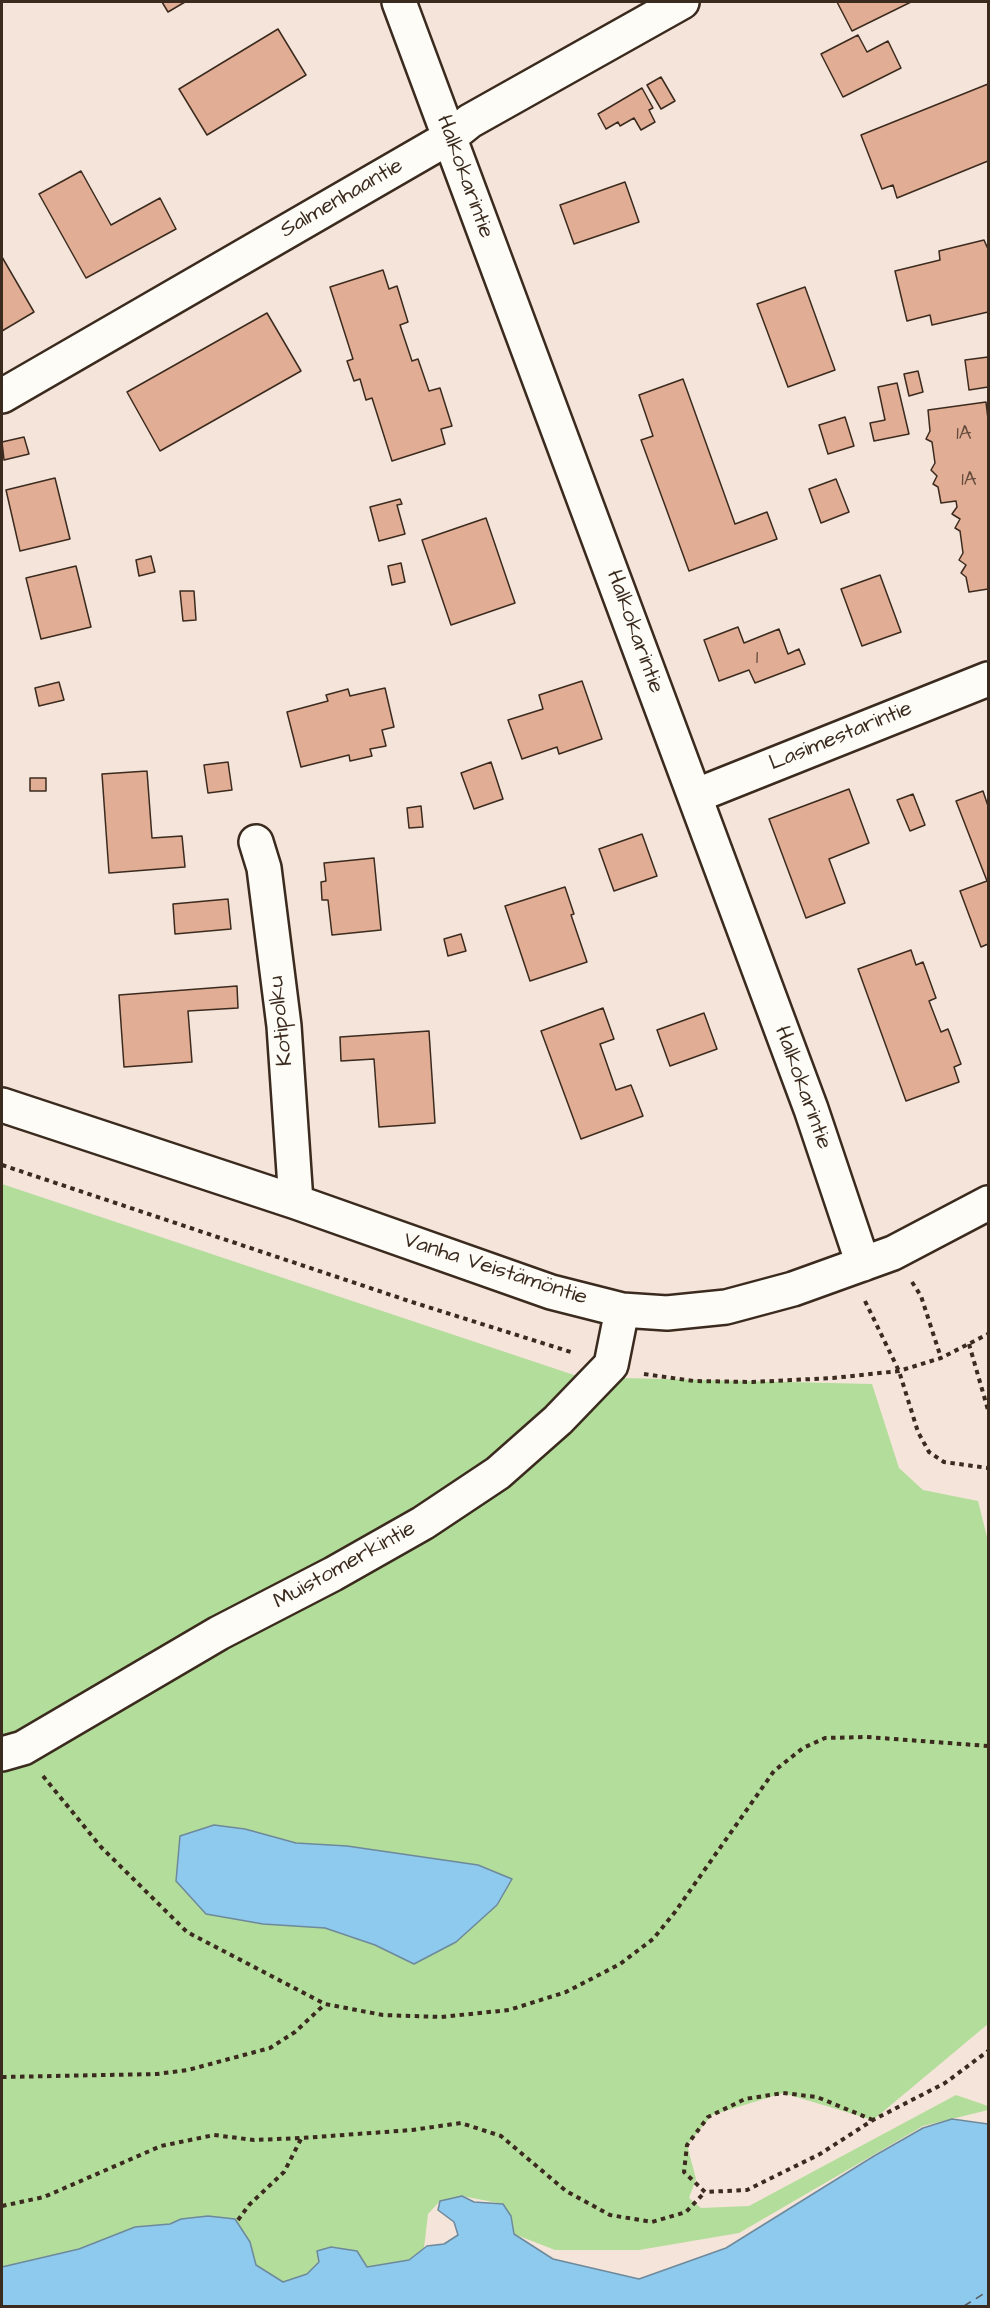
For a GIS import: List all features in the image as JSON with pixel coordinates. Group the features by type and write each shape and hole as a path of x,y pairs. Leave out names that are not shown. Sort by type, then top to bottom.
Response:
{"street":[{"name":"Halkokarintie","path":"399,2 811,1110 856,1267"},
{"name":"Salmenhaantie","path":"2,396 450,137 470,121 682,2"},
{"name":"Lasimestarintie","path":"694,796 988,680"},
{"name":"Kotipolku","path":"256,842 264,868 284,1026 296,1202"},
{"name":"Vanha Veistämöntie","path":"2,1106 296,1202 551,1292 622,1310 667,1313 726,1306 793,1289 893,1253 988,1203"},
{"name":"Muistomerkintie","path":"12,1751 219,1633 423,1523 498,1473 558,1420 611,1365 622,1310"}],"path":[{"path":"893,1253 921,1296 941,1358"},
{"path":"856,1267 899,1371 918,1432 929,1452 944,1462 988,1468"},
{"path":"988,1334 969,1344 988,1410"},
{"path":"12,1751 100,1847 187,1932 325,2004 383,2014 441,2017 509,2010 566,1992 620,1964 654,1939 774,1771 803,1748 825,1738 867,1737 988,1746"},
{"path":"2,2077 157,2074 188,2070 270,2048 295,2032 325,2004"},
{"path":"2,2206 44,2197 161,2146 214,2135 254,2140 302,2138 412,2130 461,2123 501,2136 566,2191 610,2215 652,2222 686,2212 705,2192 747,2190 820,2154 873,2120 945,2083 988,2051"},
{"path":"705,2192 684,2172 687,2145 708,2117 745,2099 783,2093 817,2097 873,2120"},
{"path":"238,2220 249,2205 284,2172 302,2138"}],"green space":[{"path":"2,1184 580,1377 872,1384 899,1468 923,1490 978,1501 988,1541 988,2024 873,2120 783,2093 712,2115 687,2145 696,2179 689,2198 701,2208 749,2206 956,2095 988,2106 988,2110 923,2126 739,2233 639,2250 555,2250 514,2234 503,2204 462,2196 440,2201 428,2214 424,2248 409,2260 367,2267 319,2262 307,2274 284,2282 256,2265 79,2249 2,2267"}],"water":[{"path":"214,1825 245,1829 296,1843 347,1846 478,1865 512,1879 497,1905 456,1942 414,1964 375,1945 325,1928 263,1924 206,1914 176,1881 180,1836"},
{"path":"952,2119 988,2124 988,2306 2,2306 2,2267 79,2249 135,2227 170,2224 181,2219 208,2216 235,2219 250,2242 256,2265 283,2282 307,2274 319,2262 317,2251 331,2247 357,2251 367,2267 409,2260 427,2246 444,2244 458,2235 454,2222 438,2210 440,2201 462,2196 474,2202 503,2204 511,2216 514,2234 553,2259 639,2279 726,2248 923,2128"}],"building":[{"path":"162,2 185,2 168,12"},
{"path":"837,2 911,2 852,31"},
{"path":"278,29 306,75 207,135 179,89"},
{"path":"858,35 867,52 888,41 901,68 843,97 821,54"},
{"path":"661,77 675,101 661,109 647,85"},
{"path":"988,84 988,161 897,198 893,185 882,189 861,135"},
{"path":"642,88 653,108 649,110 655,122 641,130 634,118 620,126 618,122 606,129 598,114"},
{"path":"81,171 111,225 160,198 176,229 86,278 39,194"},
{"path":"625,182 639,222 574,244 560,205"},
{"path":"984,240 988,249 988,312 932,325 930,315 907,321 895,271 940,260 939,251"},
{"path":"2,257 34,312 2,331"},
{"path":"383,270 389,289 397,286 408,322 400,325 412,361 418,359 429,391 440,388 452,426 441,429 445,444 392,461 372,398 366,400 360,379 354,381 347,361 353,359 330,287"},
{"path":"805,287 835,370 788,387 757,304"},
{"path":"267,313 301,371 160,451 127,392"},
{"path":"988,357 988,387 969,390 965,360"},
{"path":"918,371 923,392 909,396 904,374"},
{"path":"683,379 735,524 767,512 777,539 689,571 641,440 653,436 639,395"},
{"path":"897,383 909,434 874,441 870,423 885,420 878,387"},
{"path":"986,402 988,419 988,589 969,592 966,577 961,573 966,565 959,560 963,553 960,531 955,528 960,519 952,514 957,507 956,501 941,503 938,487 933,484 937,476 931,470 935,463 932,442 926,439 930,431 928,410"},
{"path":"845,417 854,446 828,454 819,425"},
{"path":"24,437 29,454 4,460 2,442"},
{"path":"55,478 70,539 20,551 6,490"},
{"path":"836,479 849,512 821,523 809,489"},
{"path":"400,499 402,504 397,505 405,534 379,541 370,507"},
{"path":"486,518 515,603 451,625 422,540"},
{"path":"151,556 155,572 139,576 136,560"},
{"path":"401,563 405,582 392,585 388,566"},
{"path":"76,566 91,627 41,639 26,578"},
{"path":"880,575 901,632 862,646 841,589"},
{"path":"180,591 194,591 196,620 183,621"},
{"path":"738,627 744,643 779,629 788,654 799,649 805,664 755,683 749,670 719,681 704,640"},
{"path":"582,681 602,739 559,754 557,747 522,759 508,720 543,709 539,695"},
{"path":"59,682 64,700 39,706 35,688"},
{"path":"385,688 394,727 382,730 386,746 370,749 372,756 350,761 349,755 301,767 287,712 328,701 326,695 348,689 350,696"},
{"path":"228,762 232,790 208,793 204,765"},
{"path":"491,762 503,799 474,809 461,773"},
{"path":"147,771 152,838 182,836 185,867 109,873 102,774"},
{"path":"30,778 46,778 46,791 30,791"},
{"path":"849,789 869,843 829,859 845,903 806,918 769,819"},
{"path":"983,791 988,806 988,944 981,947 960,891 987,881 956,801"},
{"path":"913,794 925,825 910,831 897,800"},
{"path":"421,806 423,827 409,828 407,808"},
{"path":"642,834 657,876 614,891 599,849"},
{"path":"374,858 381,930 332,935 328,900 322,900 321,882 326,881 324,863"},
{"path":"565,887 574,914 571,915 587,962 530,981 505,906"},
{"path":"228,899 231,929 175,934 173,904"},
{"path":"461,934 466,951 448,956 444,939"},
{"path":"911,950 916,965 923,962 936,998 929,1001 941,1032 948,1029 961,1064 954,1067 959,1082 906,1101 858,969"},
{"path":"237,986 238,1008 188,1011 192,1062 124,1067 119,995"},
{"path":"603,1008 614,1039 600,1044 616,1090 631,1085 643,1116 581,1139 541,1031"},
{"path":"704,1013 717,1049 670,1066 657,1030"},
{"path":"429,1031 435,1123 379,1127 374,1059 341,1061 340,1037"}],"ferry route":[{"path":"964,2306 988,2291"}]}
